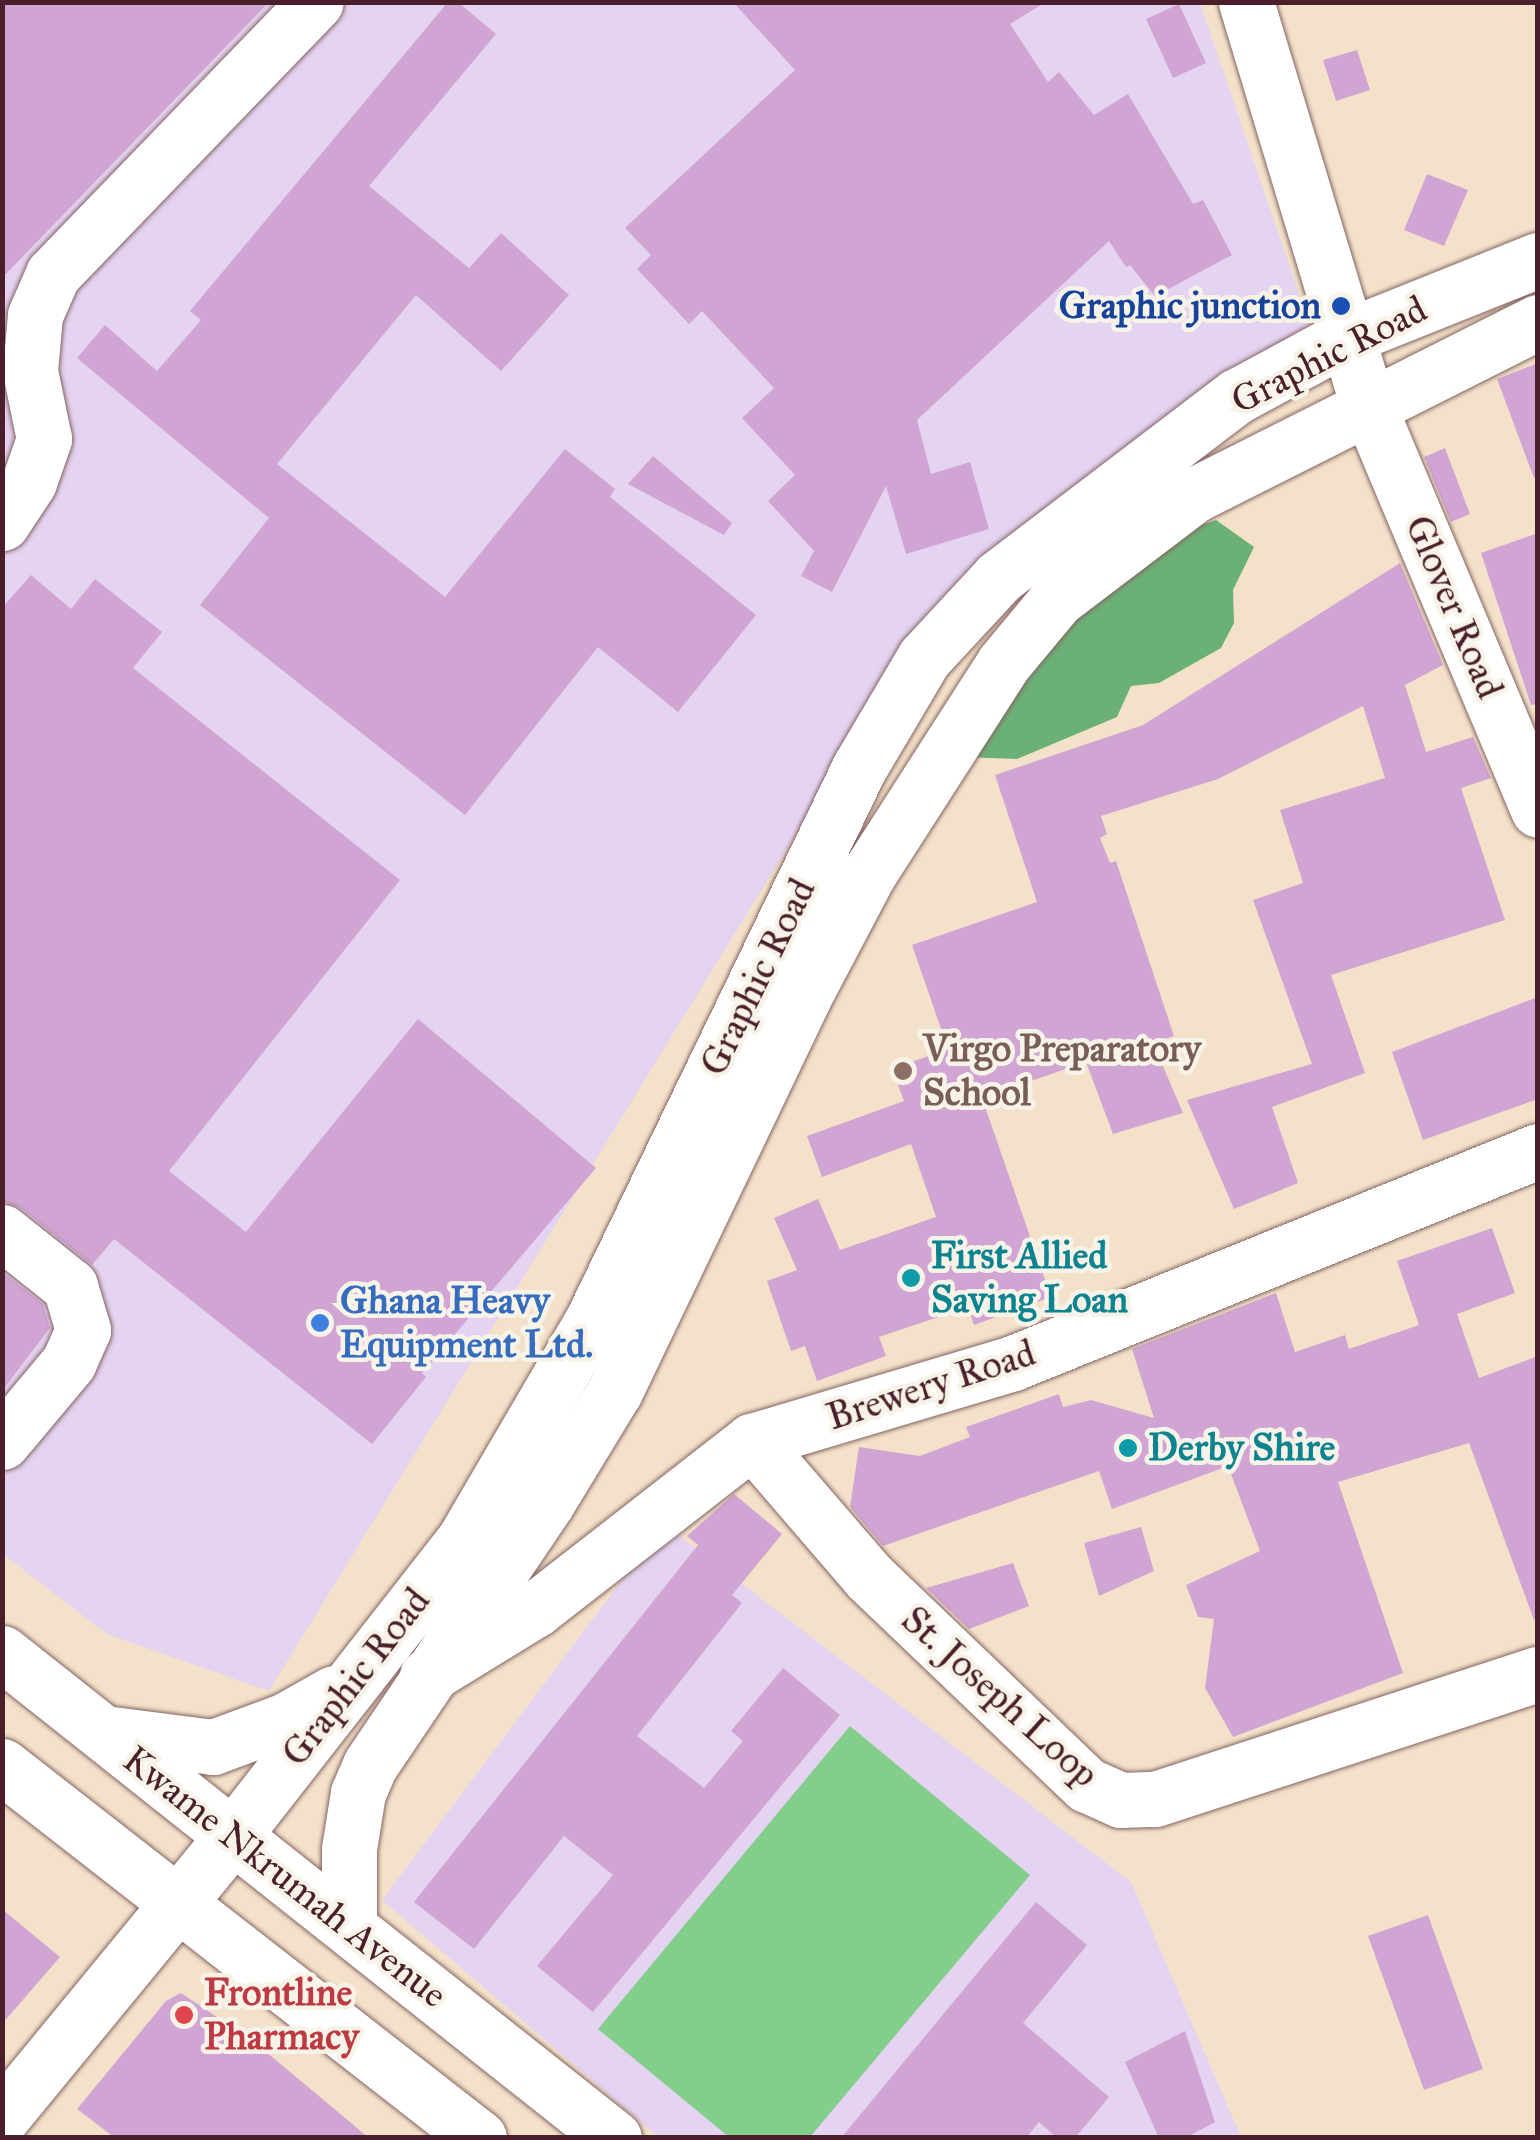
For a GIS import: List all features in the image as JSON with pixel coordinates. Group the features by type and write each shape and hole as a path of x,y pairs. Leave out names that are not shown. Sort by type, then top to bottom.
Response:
{"main road":[{"path":"2,523 29,482 44,440 30,371 35,315 53,274 316,2"},
{"name":"Glover Road","path":"1246,2 1368,405 1538,810"},
{"name":"Graphic Road","path":"2,2117 231,1838 346,1686 464,1540 593,1319 859,768 924,658 999,577 1237,396 1348,336 1538,260"},
{"name":"Graphic Road","path":"349,1926 350,1849 358,1793 370,1765 548,1501 615,1391 803,998 869,874 1003,664 1058,599 1194,495 1538,322"},
{"name":"Brewery Road","path":"427,1676 536,1609 752,1441 1012,1363 1538,1151"},
{"path":"2,1232 70,1286 83,1330 68,1362 2,1442"},
{"name":"St. Joseph Loop","path":"752,1441 868,1576 1087,1785 1121,1800 1155,1798 1538,1674"},
{"name":"Kwame Nkrumah Avenue","path":"2,1653 614,2138"},
{"path":"101,1732 214,1747 286,1720 346,1686"},
{"path":"2,1766 478,2138"}],"shaded area":[{"path":"2,3 1200,3 1316,344 898,668 269,1691 107,1634 3,1554"},
{"path":"664,1524 1131,1882 1241,2137 658,2137 382,1900"}],"green space":[{"path":"1216,520 1254,547 1233,590 1234,623 1221,648 1159,683 1131,686 1117,717 1017,759 964,757 1072,610 1176,534"},
{"path":"850,1726 1030,1875 810,2137 729,2137 598,2029"}],"building":[{"path":"2,2 269,2 2,278"},
{"path":"448,2 458,2 496,34 369,186 469,268 501,233 569,295 501,371 416,295 277,464 445,597 565,449 615,489 610,497 756,615 678,712 598,647 465,815 200,605 269,518 77,358 105,325 157,371 201,320 190,311"},
{"path":"733,2 1046,2 1010,24 1048,82 1059,72 1094,115 1128,94 1193,204 1203,200 1232,255 1155,296 1130,265 1126,267 1109,241 917,420 931,474 970,462 989,529 906,554 886,486 832,592 801,576 814,551 768,501 795,475 742,418 774,388 702,311 689,324 637,269 651,255 625,228 795,70"},
{"path":"1179,4 1206,63 1173,78 1146,19"},
{"path":"1357,50 1370,90 1336,101 1323,60"},
{"path":"1427,174 1468,190 1444,246 1404,230"},
{"path":"1538,363 1538,477 1534,478 1497,379"},
{"path":"1445,448 1470,514 1451,522 1424,457"},
{"path":"653,456 732,523 724,535 628,484"},
{"path":"1538,533 1538,704 1531,705 1481,553"},
{"path":"1400,563 1443,665 1405,685 1426,752 1473,737 1491,778 1461,788 1505,920 1331,975 1365,1073 1272,1107 1298,1183 1234,1209 1187,1100 1312,1064 1253,900 1303,883 1280,810 1385,778 1363,706 1218,779 1101,816 1107,834 1100,838 1110,863 1116,861 1174,1036 1153,1043 1183,1113 1113,1134 1086,1062 982,1098 1051,1297 974,1325 968,1307 879,1337 886,1356 817,1381 805,1346 791,1351 767,1281 797,1270 774,1218 818,1199 840,1250 936,1217 911,1144 822,1177 807,1136 904,1101 892,1069 948,1049 912,945 1037,902 995,775 1143,725"},
{"path":"31,575 71,609 95,579 162,632 133,668 400,880 169,1171 246,1232 418,1019 596,1168 422,1373 426,1377 372,1444 114,1239 92,1265 21,1208 2,1201 2,608"},
{"path":"1538,997 1538,1099 1423,1140 1392,1052"},
{"path":"1492,1228 1515,1293 1457,1314 1479,1378 1538,1356 1538,1619 1534,1620 1469,1443 1338,1482 1403,1673 1233,1737 1205,1688 1214,1619 1198,1617 1186,1585 1260,1551 1228,1466 1112,1509 1099,1471 883,1546 850,1507 859,1447 920,1456 970,1437 966,1427 1059,1394 1063,1407 1091,1400 1154,1418 1132,1349 1276,1293 1295,1352 1345,1335 1349,1349 1419,1325 1397,1261"},
{"path":"2,1272 43,1304 50,1328 2,1391"},
{"path":"734,1494 782,1534 732,1595 742,1603 637,1736 704,1788 743,1741 731,1731 783,1668 840,1715 593,2012 537,1966 613,1875 564,1836 474,1949 414,1902 698,1545 687,1536"},
{"path":"1141,1527 1154,1571 1099,1596 1084,1543"},
{"path":"1013,1563 1029,1606 969,1629 926,1588"},
{"path":"1036,1902 1087,1945 1023,2023 1109,2097 1075,2138 1057,2138 1039,2122 1026,2138 841,2138"},
{"path":"2,1909 60,1957 2,2024"},
{"path":"1428,1915 1483,2069 1424,2090 1368,1936"},
{"path":"181,1993 253,2041 369,2138 115,2138 77,2109 166,2001"},
{"path":"1185,2031 1215,2122 1185,2138 1159,2138 1125,2062"}],"place":[{"name":"Graphic junction","path":"1341,306"},
{"name":"Virgo Preparatory School","path":"903,1071"},
{"name":"First Allied Saving Loan","path":"911,1278"},
{"name":"Ghana Heavy Equipment Ltd.","path":"320,1323"},
{"name":"Derby Shire","path":"1128,1448"},
{"name":"Frontline Pharmacy","path":"184,2015"}]}
